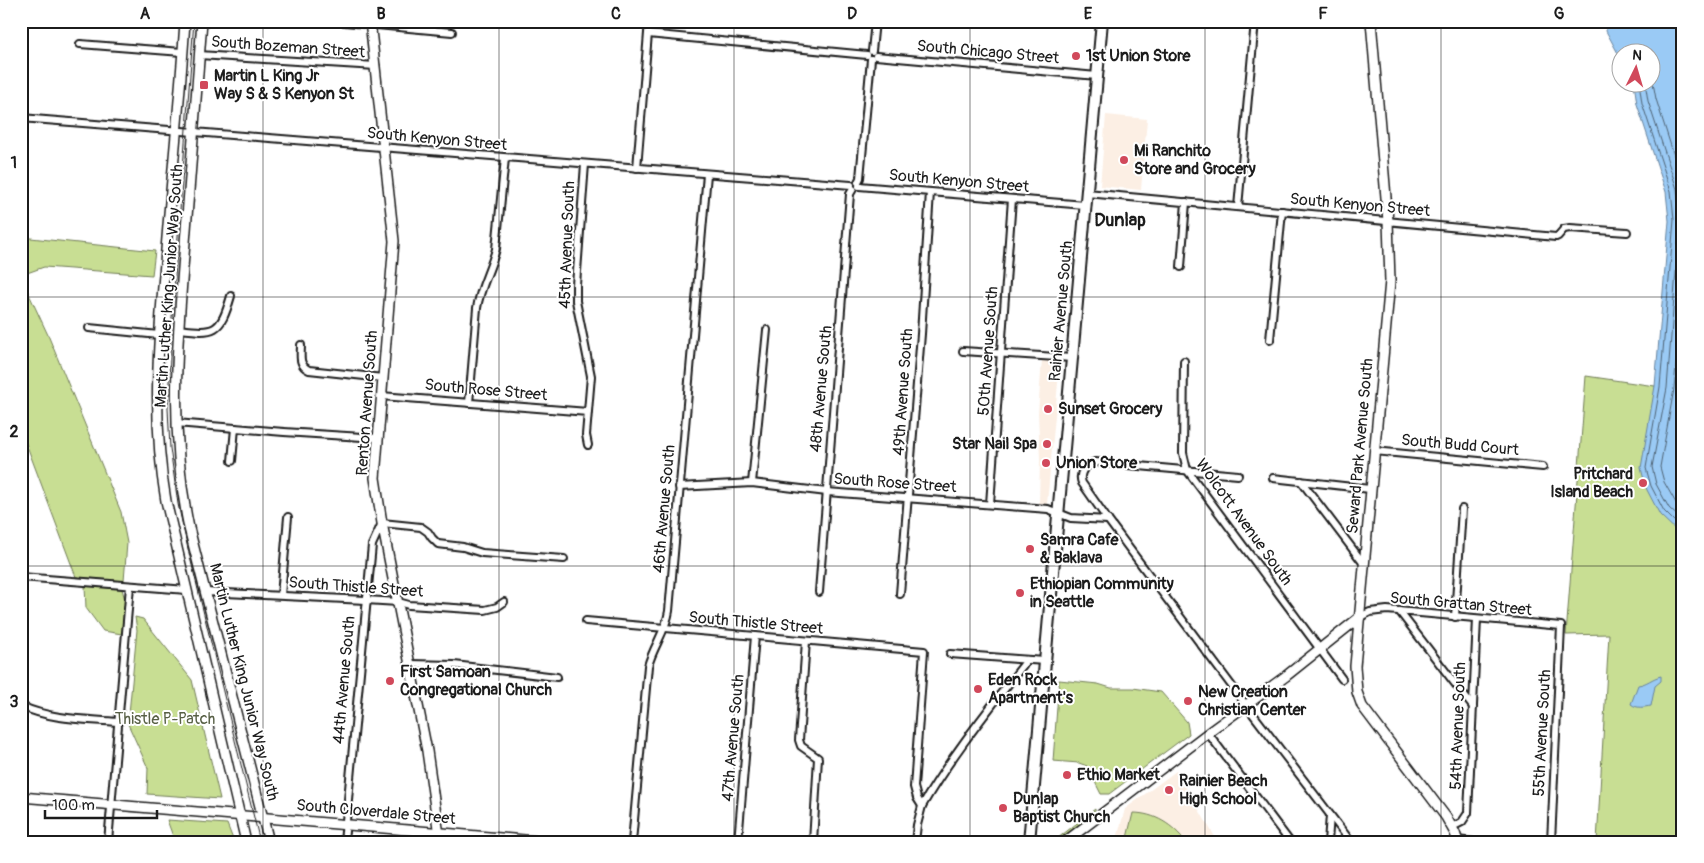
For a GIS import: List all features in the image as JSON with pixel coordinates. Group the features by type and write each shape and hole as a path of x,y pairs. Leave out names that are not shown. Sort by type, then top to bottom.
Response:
{"main road":[{"name":"Martin Luther King Junior Way South","path":"185,21 159,335 158,417 162,474 246,842"},
{"name":"Martin Luther King Junior Way South","path":"202,21 178,329 176,423 183,498 269,842"},
{"name":"Rainier Avenue South","path":"1029,842 1102,21"},
{"name":"Seward Park Avenue South","path":"1371,21 1388,221 1390,281 1354,674 1360,701 1452,827 1458,841"},
{"name":"Renton Avenue South","path":"371,23 394,241 375,478 382,523 427,751 440,837"},
{"path":"1065,842 1360,617"},
{"name":"South Cloverdale Street","path":"21,797 345,824 440,837 548,842"}],"street":[{"path":"334,21 452,32"},
{"path":"637,168 649,21"},
{"name":"48th Avenue South","path":"819,592 850,194 860,178 875,21"},
{"path":"1238,207 1255,21"},
{"name":"South Chicago Street","path":"648,34 1097,76"},
{"path":"80,44 182,52"},
{"name":"South Bozeman Street","path":"199,55 376,66"},
{"name":"South Kenyon Street","path":"21,118 1085,205"},
{"path":"469,403 477,308 496,249 505,158"},
{"name":"45th Avenue South","path":"585,164 576,285 578,313 591,376 586,436 588,444"},
{"name":"46th Avenue South","path":"632,842 648,666 664,628 669,610 707,174"},
{"name":"49th Avenue South","path":"900,594 909,498 930,192"},
{"name":"South Kenyon Street","path":"1086,193 1556,237 1564,229 1568,228 1627,232"},
{"name":"50th Avenue South","path":"990,504 1012,199"},
{"path":"1181,268 1186,202"},
{"path":"1270,340 1282,211"},
{"path":"178,329 204,331 216,327 225,315 231,296"},
{"path":"89,328 159,335"},
{"path":"752,483 767,330"},
{"path":"301,345 304,368 383,378"},
{"path":"963,351 1072,358"},
{"name":"Wolcott Avenue South","path":"1184,361 1183,453 1187,470 1342,679"},
{"name":"South Rose Street","path":"382,396 588,412"},
{"path":"176,423 378,438"},
{"path":"232,461 235,428"},
{"name":"South Budd Court","path":"1374,451 1543,467"},
{"path":"1238,474 1094,462 1086,466 1080,477 1082,483 1108,520 1351,842"},
{"path":"1273,478 1370,489"},
{"path":"1301,481 1364,564"},
{"name":"South Rose Street","path":"679,487 752,483 826,492 1048,509 1071,518 1108,520"},
{"path":"1455,617 1462,510"},
{"path":"281,595 288,517"},
{"path":"382,523 421,527 438,544 463,547 482,553 564,560"},
{"name":"44th Avenue South","path":"344,842 372,545 382,523"},
{"path":"21,576 187,590"},
{"path":"108,842 130,586"},
{"name":"South Thistle Street","path":"205,592 398,602 409,605 485,610 497,607 504,602"},
{"name":"South Grattan Street","path":"1360,617 1378,610 1561,626"},
{"path":"1400,611 1473,707"},
{"name":"54th Avenue South","path":"1452,827 1462,822 1468,813 1476,619"},
{"name":"South Thistle Street","path":"586,621 924,651 914,787 917,798 922,806"},
{"name":"55th Avenue South","path":"1551,842 1561,626"},
{"name":"47th Avenue South","path":"738,842 755,636"},
{"path":"806,641 799,740 801,746 818,758 813,842"},
{"path":"950,654 1045,661"},
{"path":"915,842 922,806 938,778 957,750 1027,660"},
{"path":"410,664 454,665 557,677"},
{"path":"21,706 34,712 53,716 118,722"},
{"path":"1208,733 1290,842"},
{"path":"1328,842 1330,815"},
{"path":"1458,841 1474,842"}],"shaded area":[{"path":"1106,115 1147,119 1141,190 1100,186"},
{"path":"1042,359 1060,361 1047,504 1039,503 1038,413"},
{"name":"Rainier Beach High School","path":"1176,771 1218,842 1116,842 1125,809"}],"green space":[{"path":"21,237 155,251 152,275 44,267 27,273 21,259"},
{"path":"21,277 48,335 121,512 127,543 124,581 76,577 21,430"},
{"name":"Pritchard Island Beach","path":"1586,376 1655,386 1683,454 1683,842 1597,842 1609,634 1566,635"},
{"path":"85,586 122,589 125,600 122,634 103,631 86,608"},
{"name":"Thistle P-Patch","path":"135,617 143,619 192,680 220,799 147,794 148,768 128,724 137,630"},
{"path":"1059,680 1098,684 1111,688 1133,688 1161,692 1187,722 1189,734 1109,794 1101,794 1087,766 1079,763 1053,761"},
{"path":"1095,809 1095,812 1057,841 1053,842"},
{"path":"1133,813 1149,815 1163,821 1186,842 1126,842"},
{"path":"167,820 227,824 234,842 175,842"}],"water":[{"path":"1608,21 1683,21 1683,537 1660,515 1646,488 1641,468 1655,386 1669,221 1666,192 1637,104 1635,92 1662,92 1662,42 1612,42 1606,31"},
{"path":"1661,676 1661,681 1655,686 1651,706 1638,707 1631,704 1638,685"}],"tram line":[{"path":"194,21 171,331 168,408 170,448 178,504 188,549 260,842"}],"place":[{"name":"1st Union Store","path":"1076,56"},
{"name":"Martin L King Jr Way S & S Kenyon St","path":"204,85"},
{"name":"Mi Ranchito Store and Grocery","path":"1124,160"},
{"name":"Sunset Grocery","path":"1048,409"},
{"name":"Star Nail Spa","path":"1047,444"},
{"name":"Union Store","path":"1046,463"},
{"name":"Pritchard Island Beach","path":"1643,483"},
{"name":"Samra Cafe & Baklava","path":"1030,549"},
{"name":"Ethiopian Community in Seattle","path":"1020,593"},
{"name":"First Samoan Congregational Church","path":"390,681"},
{"name":"Eden Rock Apartment's","path":"978,689"},
{"name":"New Creation Christian Center","path":"1188,701"},
{"name":"Ethio Market","path":"1067,775"},
{"name":"Rainier Beach High School","path":"1169,790"},
{"name":"Dunlap Baptist Church","path":"1003,808"}],"district":[{"name":"Dunlap","path":"1120,220"}]}
